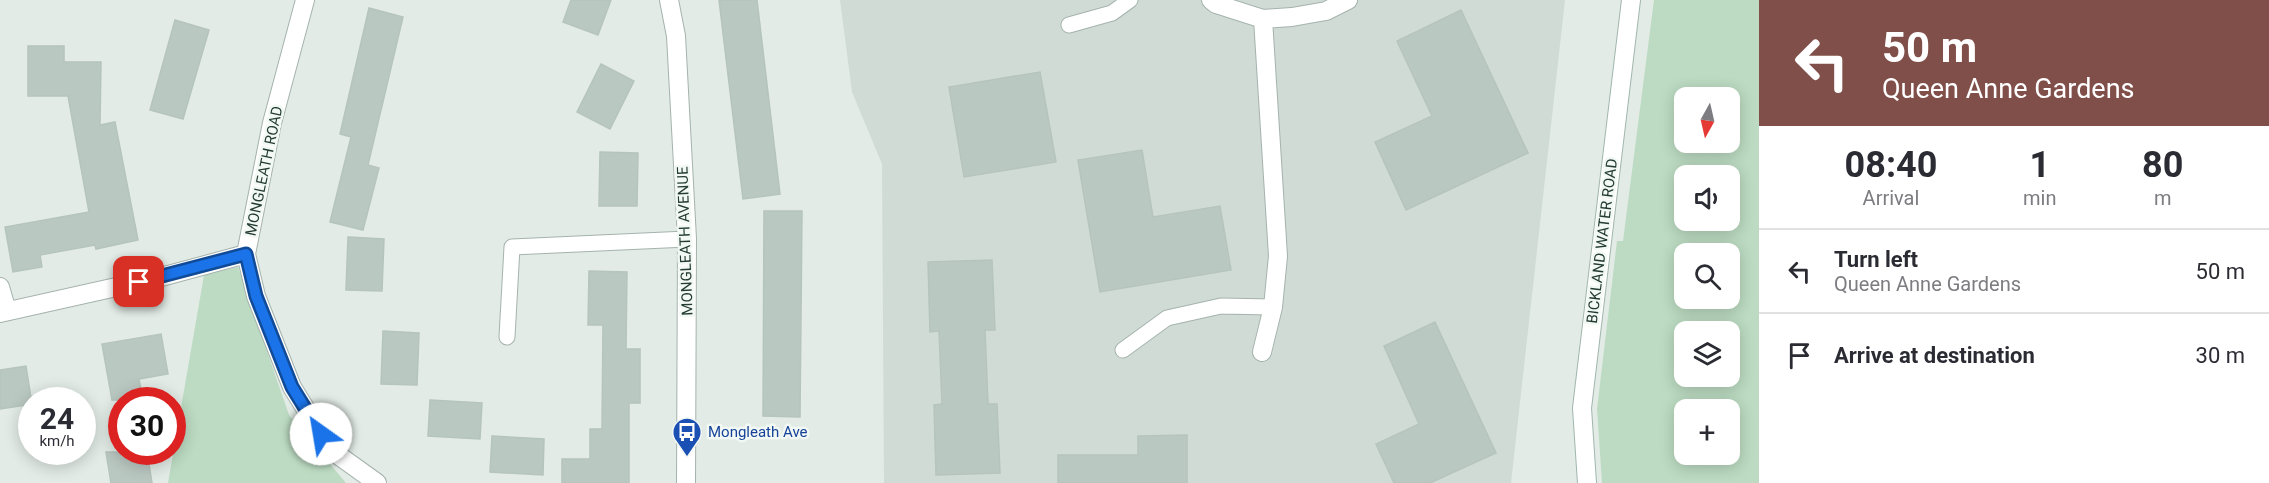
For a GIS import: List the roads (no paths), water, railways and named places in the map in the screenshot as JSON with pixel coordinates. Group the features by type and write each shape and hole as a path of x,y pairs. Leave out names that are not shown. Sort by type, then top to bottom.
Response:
{"street":[{"name":"MONGLEATH ROAD","path":"305,0 272,123 246,254 256,296 292,387 331,450 377,483"},
{"name":"MONGLEATH AVENUE","path":"669,0 676,36 687,239 686,483"},
{"path":"1211,0 1216,4 1263,19 1326,12 1348,0"},
{"name":"BICKLAND WATER ROAD","path":"1587,483 1582,408 1630,0"},
{"path":"1262,352 1273,307 1278,256 1263,19"},
{"path":"0,286 4,312 161,277 246,254"}],"lane":[{"path":"1069,25 1112,13 1130,0"},
{"path":"507,337 512,247 687,239"},
{"path":"1123,350 1167,318 1221,306 1273,307"}],"place":[{"name":"Mongleath Ave","path":"687,458"}]}
